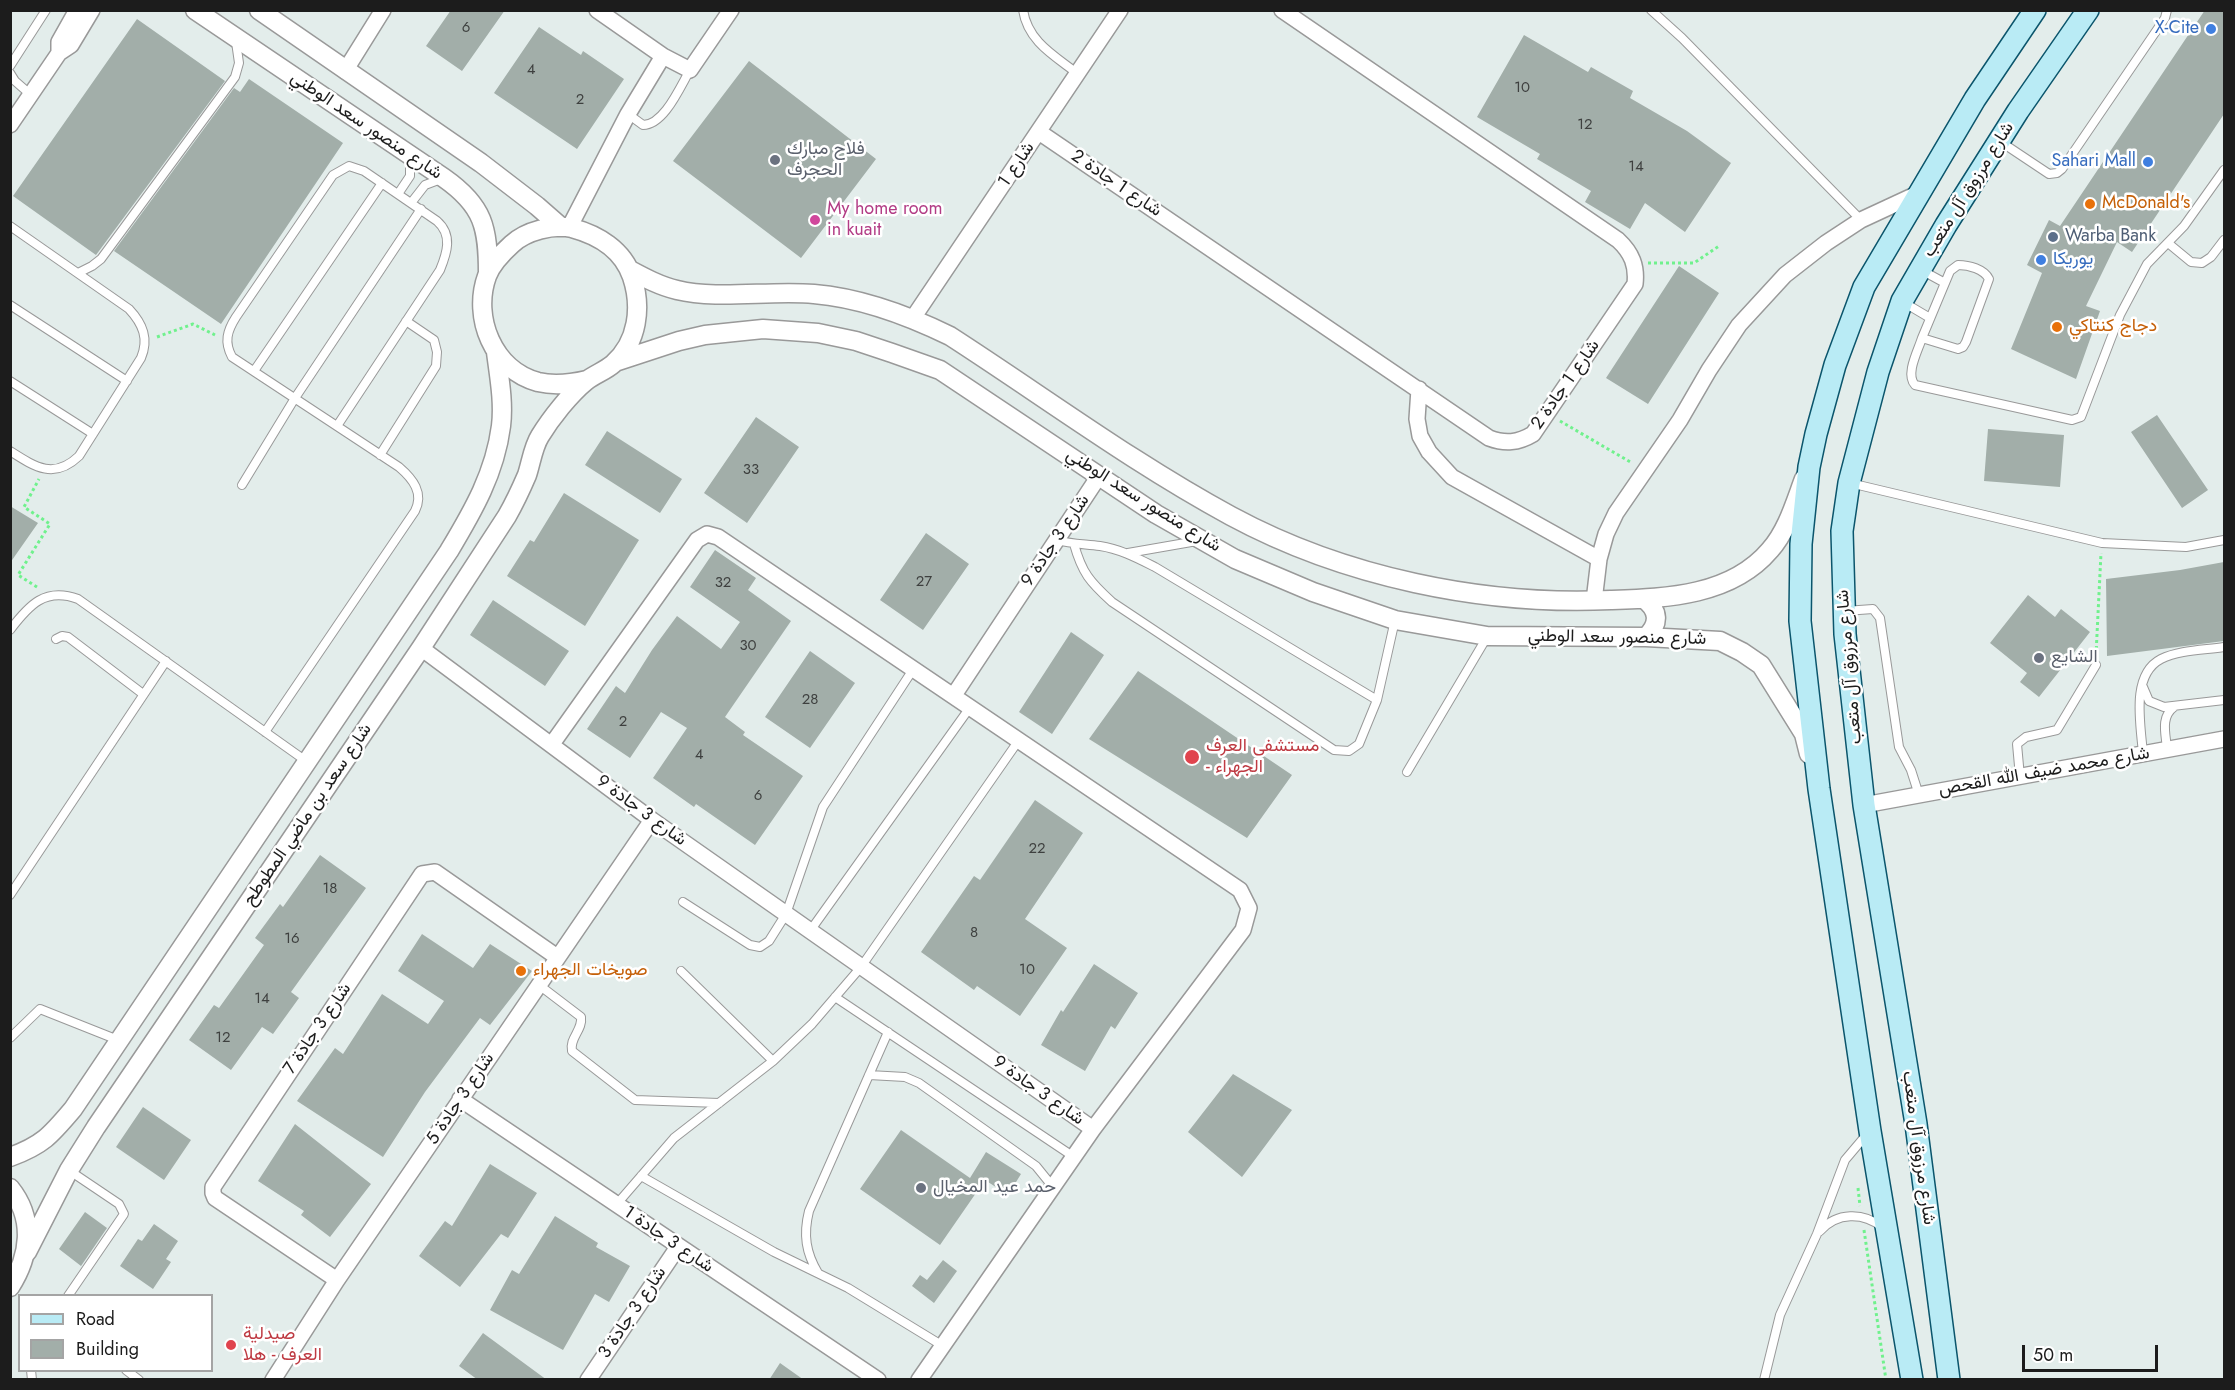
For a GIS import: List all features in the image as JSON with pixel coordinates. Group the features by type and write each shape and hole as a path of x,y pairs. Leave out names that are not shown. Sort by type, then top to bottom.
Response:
{"main road":[{"path":"1912,1380 1870,1131 1819,789 1800,621 1801,544 1809,467 1816,434 1834,365 1864,287 1975,99 2035,10"},
{"name":"شارع مرزوق آل متعب","path":"1949,1380 1916,1124 1864,805 1844,611 1842,531 1849,483 1878,372 1902,301 1999,141 2088,10"}],"street":[{"path":"59,53 59,42 77,10"},
{"path":"10,125 59,53 71,45 92,10"},
{"name":"شارع منصور سعد الوطني","path":"195,10 444,178 465,196 477,210 484,225 488,249 488,275"},
{"name":"شارع منصور سعد الوطني","path":"259,10 481,163 565,227"},
{"path":"345,70 383,10"},
{"path":"597,10 663,56 690,70 732,10"},
{"name":"شارع 1","path":"913,318 1120,10"},
{"path":"1282,10 1618,240 1631,254 1634,263"},
{"path":"565,227 663,56"},
{"name":"شارع 1 جادة 2","path":"1039,132 1489,438 1507,443 1525,439 1533,434 1548,414 1635,284 1634,263"},
{"path":"1594,601 1599,559 1606,534 1616,513 1646,471 1739,325 1785,275 1826,243 1861,220 1917,194"},
{"path":"565,227 594,235 615,250 630,270 638,294 638,319 630,342 615,362 602,373 587,380 562,385 537,382 514,370 496,352 484,328 482,301 488,275 500,255 517,240 538,230 565,227"},
{"name":"شارع منصور سعد الوطني","path":"630,270 676,290 705,294 761,292 815,294 856,301 913,318 950,336 1155,472 1234,517 1318,555 1396,580 1483,595 1594,601 1644,599 1694,593 1729,582 1751,569 1772,549 1785,528 1809,467"},
{"name":"شارع منصور سعد الوطني","path":"615,362 679,340 763,329 818,333 856,341 940,370 1156,514 1235,559 1313,592 1395,620 1487,636 1646,637 1720,641 1761,665 1804,734 1819,789"},
{"name":"شارع سعد بن ماضي المطوطح","path":"10,1157 29,1150 50,1137 73,1109 449,551 477,505 494,462 501,425 502,393 496,352"},
{"name":"شارع سعد بن ماضي المطوطح","path":"10,1287 20,1272 27,1252 69,1170 421,648 519,495 538,438 558,411 587,380"},
{"path":"1419,390 1417,419 1420,436 1429,452 1452,477 1599,559"},
{"name":"شارع 3 جادة 9","path":"954,695 1099,476"},
{"name":"شارع 3 جادة 9","path":"421,648 652,820 1093,1129 1243,930 1249,908 1240,890 718,537 707,534 697,540 552,744"},
{"path":"1644,599 1652,604 1657,621 1653,630 1646,637"},
{"name":"شارع محمد ضيف الله القحص","path":"1864,805 2224,739"},
{"name":"شارع 3 جادة 5","path":"273,1380 337,1280 652,820"},
{"name":"شارع 3 جادة 7","path":"337,1280 216,1198 213,1186 422,874 435,872 557,957"},
{"name":"شارع 3 جادة 1","path":"460,1099 878,1380"},
{"path":"919,1380 1093,1129"},
{"path":"10,1188 24,1213 28,1232 27,1252"},
{"name":"شارع 3 جادة 3","path":"588,1380 678,1247"}],"lane":[{"path":"10,66 45,10"},
{"path":"1023,10 1025,22 1038,44 1078,74"},
{"path":"1652,10 1861,220"},
{"path":"1999,141 2049,174 2057,173 2062,169 2165,18 2167,10"},
{"path":"78,273 102,259 235,77 239,54 235,37"},
{"path":"628,114 643,124 656,122 690,70"},
{"path":"10,73 15,81 31,95"},
{"path":"398,194 410,176 410,155"},
{"path":"265,732 418,505 418,491 409,476 232,357 227,342 230,326 333,175 349,166 364,171 443,226 448,247 440,270 337,426"},
{"path":"1922,338 1953,348 1963,347 1989,279 1982,271 1958,265 1953,267 1922,338 1911,373 1912,382 1916,385 2077,419 2084,412 2120,315 2147,264 2156,252 2184,226 2224,170"},
{"path":"411,203 425,184 444,178"},
{"path":"254,371 382,183"},
{"path":"242,485 295,398 421,209"},
{"path":"10,226 129,309 141,324 145,342 141,358 79,456 70,465 58,470 44,469 10,451"},
{"path":"2168,243 2191,262 2202,263 2211,257 2224,240"},
{"path":"1920,270 1945,283"},
{"path":"1902,301 1930,318"},
{"path":"10,305 126,381"},
{"path":"380,455 431,374 437,359 434,340 406,321"},
{"path":"10,381 93,434"},
{"path":"1849,483 2102,543 2187,547 2224,540"},
{"path":"1056,540 1101,546 1128,553 1377,700"},
{"path":"1128,553 1202,540"},
{"path":"1074,544 1081,567 1094,586 1112,602 1334,750 1349,751 1359,744 1377,700 1395,620"},
{"path":"10,630 28,608 50,596 64,594 78,599 306,761"},
{"path":"1844,611 1874,609 1880,618 1899,747 1911,770 1919,795"},
{"path":"56,639 62,636 68,637 143,694"},
{"path":"1407,772 1487,636"},
{"path":"2143,754 2140,700 2142,683 2151,666 2162,659 2182,653 2224,647"},
{"path":"10,895 166,661"},
{"path":"2020,777 2017,744 2026,737 2051,733 2059,728 2096,665"},
{"path":"683,902 755,947 760,947 769,941 786,914 823,807 914,668"},
{"path":"2142,683 2149,701 2164,707 2224,700"},
{"path":"810,931 971,706"},
{"path":"2168,750 2165,717 2174,707"},
{"path":"616,1205 674,1138 773,1061 812,1024 836,997 861,967 1020,740"},
{"path":"681,971 773,1061"},
{"path":"539,985 581,1017 580,1027 571,1046 572,1051 628,1096 643,1101 719,1103"},
{"path":"836,997 1074,1157"},
{"path":"10,1038 40,1009 119,1040"},
{"path":"819,1274 810,1259 806,1243 804,1227 806,1219 888,1032"},
{"path":"869,1075 905,1077 919,1083 1036,1166 1053,1187"},
{"path":"1764,1380 1780,1315 1817,1234 1845,1160 1870,1131"},
{"path":"69,1170 119,1204 124,1214 69,1294"},
{"path":"641,1176 774,1252 848,1288 943,1346"},
{"path":"1817,1234 1832,1221 1842,1217 1862,1217 1880,1225 1887,1232"}],"path":[{"path":"1634,263 1694,263 1719,246"},
{"path":"145,342 193,324 227,342"},
{"path":"1548,414 1646,471"},
{"path":"44,469 24,507 50,524 18,575 50,596"},
{"path":"2096,665 2102,543"},
{"path":"1857,1184 1886,1380"}],"building":[{"path":"451,10 505,10 462,71 426,46"},
{"name":"Sahari Mall","path":"2205,10 2224,10 2224,114 2132,252 2117,242 2086,306 2100,311 2076,379 2011,349 2042,273 2027,265 2049,220 2060,226"},
{"path":"137,19 225,81 96,255 13,196"},
{"path":"539,27 581,55 583,51 624,79 577,149 494,93"},
{"path":"1524,35 1588,72 1591,67 1633,91 1630,98 1687,131 1731,163 1685,232 1645,203 1630,229 1585,202 1591,191 1537,159 1540,154 1477,117"},
{"name":"فلاح مبارك الحجرف","path":"749,61 876,159 801,258 673,161"},
{"path":"249,79 343,143 221,324 114,251 234,88 240,92"},
{"path":"1679,266 1719,293 1648,404 1606,378"},
{"path":"2157,415 2208,490 2182,508 2131,432"},
{"path":"756,417 799,447 747,523 704,493"},
{"path":"1988,429 2064,435 2060,487 1984,481"},
{"path":"607,431 682,479 660,513 585,465"},
{"path":"564,493 639,540 585,626 507,576 530,540 534,542"},
{"path":"10,506 38,523 10,563"},
{"path":"926,533 969,564 923,630 880,600"},
{"path":"715,550 756,578 748,590 791,621 725,717 745,732 743,735 803,776 755,845 696,804 694,807 653,778 687,728 661,712 630,758 587,729 616,686 625,693 677,616 721,649 740,622 690,587"},
{"path":"2224,562 2224,641 2107,656 2106,579"},
{"name":"الشايع","path":"2028,595 2055,617 2061,609 2090,632 2039,697 2020,682 2027,673 1990,643"},
{"path":"493,600 569,651 545,686 470,635"},
{"path":"1071,632 1104,655 1052,734 1019,712"},
{"path":"810,651 855,683 810,748 765,717"},
{"name":"مستشفى العرف - الجهراء","path":"1138,671 1292,775 1247,838 1089,739"},
{"path":"1035,800 1083,833 1025,919 1067,948 1020,1016 977,986 974,990 921,952 974,876 980,880"},
{"path":"320,855 366,888 291,992 299,998 273,1034 262,1027 231,1070 189,1040 214,1005 219,1008 264,945 255,938 280,904 283,907"},
{"path":"422,934 473,968 490,944 532,971 490,1025 480,1018 425,1092 383,1157 297,1101 335,1048 343,1054 382,994 428,1024 444,1001 398,971"},
{"path":"1094,964 1138,993 1115,1029 1111,1026 1085,1071 1041,1045 1061,1010 1063,1012"},
{"path":"1233,1074 1292,1110 1242,1177 1188,1132"},
{"path":"143,1107 191,1140 164,1180 116,1147"},
{"path":"295,1124 371,1184 330,1237 301,1215 304,1211 258,1181"},
{"name":"حمد عيد المخيال","path":"901,1130 970,1178 986,1152 1021,1174 1008,1195 985,1180 940,1245 860,1189"},
{"path":"490,1164 537,1193 508,1238 501,1234 460,1287 419,1256 445,1221 452,1226"},
{"path":"85,1212 107,1228 81,1266 59,1249"},
{"path":"555,1216 598,1243 596,1247 630,1266 609,1302 595,1294 563,1350 490,1310 512,1270 519,1274"},
{"path":"154,1224 178,1241 166,1259 171,1262 153,1289 120,1266 138,1239 142,1241"},
{"path":"943,1260 957,1271 934,1303 912,1286 920,1275 927,1280"},
{"path":"483,1333 547,1380 478,1380 459,1366"},
{"path":"780,1363 804,1380 769,1380"}],"place":[{"name":"X-Cite","path":"2211,29"},
{"name":"فلاح مبارك الحجرف","path":"775,160"},
{"name":"Sahari Mall","path":"2148,162"},
{"name":"McDonald's","path":"2090,204"},
{"name":"My home room in kuait","path":"815,220"},
{"name":"Warba Bank","path":"2053,237"},
{"name":"يوريكا","path":"2041,260"},
{"name":"دجاج كنتاكي","path":"2057,327"},
{"name":"الشايع","path":"2039,658"},
{"name":"مستشفى العرف - الجهراء","path":"1192,757"},
{"name":"صويخات الجهراء","path":"521,971"},
{"name":"حمد عيد المخيال","path":"921,1188"},
{"name":"صيدلية العرف - هلا","path":"231,1345"}]}
